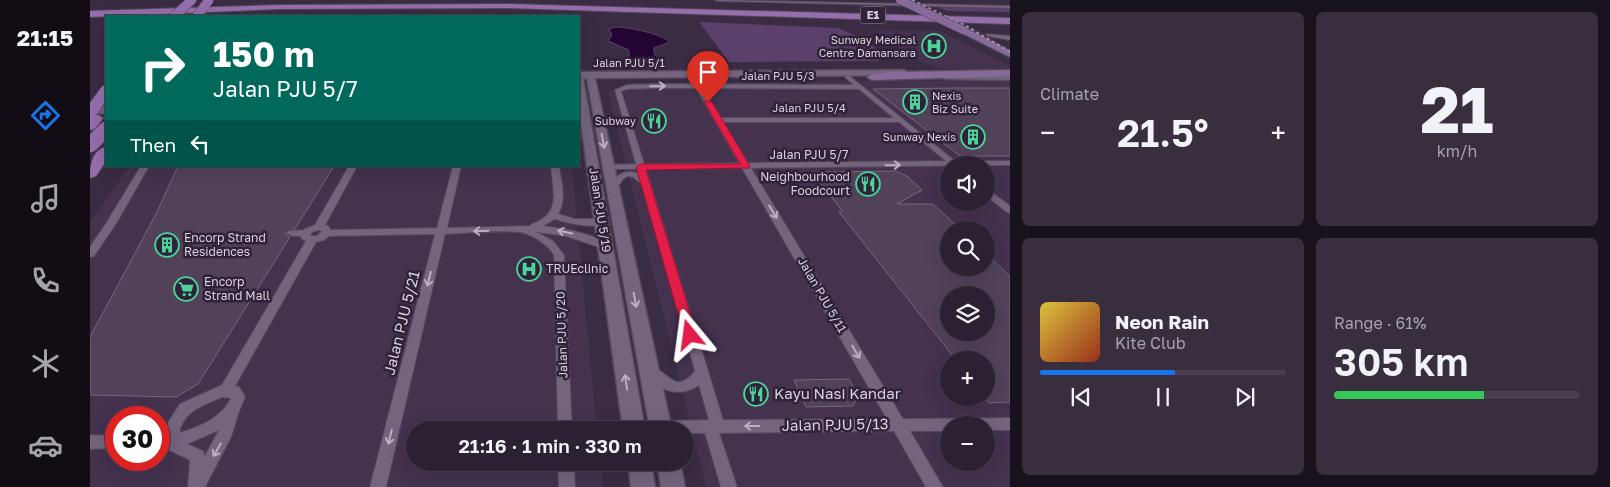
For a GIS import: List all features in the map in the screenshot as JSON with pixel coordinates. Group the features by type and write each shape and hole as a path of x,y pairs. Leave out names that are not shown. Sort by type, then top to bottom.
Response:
{"highway":[{"path":"193,15 205,0"},
{"path":"198,15 210,0"},
{"path":"207,15 218,0"},
{"path":"175,15 191,3"},
{"name":"E1","path":"93,7 191,3 546,3 1010,16"},
{"path":"293,15 334,10 468,6"},
{"name":"E1","path":"112,15 289,7 468,6 947,17 1010,21"},
{"name":"E1","path":"90,16 105,15"},
{"path":"90,16 105,17"},
{"path":"90,146 105,95"},
{"path":"90,161 105,144"},
{"path":"90,173 105,152"}],"main road":[{"path":"900,0 1010,47"},
{"path":"909,0 1010,54"},
{"path":"970,31 1010,42"},
{"path":"872,77 890,75 1008,75"}],"street":[{"path":"718,0 1010,7"},
{"path":"926,0 937,3 980,4 991,7"},
{"path":"990,1 985,4 991,7"},
{"path":"988,35 1010,38"},
{"name":"Jalan PJU 5/1","path":"583,81 621,78 839,82 848,77 1008,75"},
{"name":"Jalan PJU 5/1","path":"583,81 1008,75"},
{"path":"848,77 944,156"},
{"path":"583,81 603,82 621,78"},
{"name":"Jalan PJU 5/19","path":"583,81 609,167 659,421"},
{"name":"Jalan PJU 5/19","path":"583,81 601,222 633,421"},
{"name":"Jalan PJU 5/3","path":"641,167 618,90 627,87 839,82 859,87"},
{"name":"Jalan PJU 5/11","path":"698,86 935,487"},
{"name":"Jalan PJU 5/4","path":"718,120 899,120"},
{"name":"Jalan PJU 5/7","path":"995,163 1010,163"},
{"name":"Jalan PJU 5/7","path":"609,167 940,164"},
{"path":"90,254 112,222 144,167"},
{"path":"292,233 319,238 353,167"},
{"name":"Jalan PJU 5/21","path":"378,487 457,167"},
{"path":"522,229 545,223 555,216 558,207 555,167"},
{"path":"641,167 701,373 728,487"},
{"path":"613,188 620,176 623,175 637,175 647,184"},
{"path":"995,198 1010,210"},
{"path":"555,216 574,222 601,222"},
{"path":"323,230 441,232 522,229 563,231 605,246"},
{"name":"Jalan PJU 5/20","path":"522,229 551,242 559,255 565,421"},
{"path":"226,390 308,236"},
{"path":"649,366 659,380 679,388 688,386 696,381 701,373"},
{"path":"170,433 185,408 215,392 234,391 238,397 224,437 196,487"},
{"path":"170,441 204,430 232,411"},
{"name":"Jalan PJU 5/13","path":"694,428 1010,424"},
{"path":"90,442 105,442"},
{"path":"170,445 198,456 196,487"},
{"path":"566,471 567,487"},
{"path":"640,471 643,487"},
{"path":"670,471 673,487"}],"shaded area":[{"path":"938,7 1010,8 1010,12 947,11"},
{"path":"699,22 838,28 864,39 877,49 879,61 729,62"},
{"path":"616,27 653,34 670,42 654,48 654,54 660,59 656,61 641,64 629,61 629,50 608,41 612,35 609,29"},
{"name":"Sunway Medical Centre Damansara","path":"874,30 940,31 1010,66 1010,68 946,69 920,62"},
{"path":"1010,80 1010,487 706,487 694,439 694,421 690,421 608,92 629,83"},
{"path":"129,167 572,167 596,421 406,421 406,471 602,471 603,487 90,487 90,222"}],"building":[{"name":"Sunway Nexis","path":"1010,88 1010,156 960,156 873,89"},
{"name":"Encorp Strand Mall","path":"178,167 333,167 295,229 286,232 286,235 290,237 198,384 176,397 90,395 90,337 157,212"},
{"path":"896,171 908,177 922,190 897,204 933,204 951,221 940,221 940,276 995,276 995,262 1010,276 1010,402 995,403 995,351 949,351 941,341 995,341 995,286 940,286 940,340 839,212 843,212 812,172"},
{"path":"849,379 858,396 853,406 806,407 794,380"}],"railway":[{"path":"912,0 968,27 1010,52"}],"place":[{"name":"Sunway Medical Centre Damansara","path":"934,46"},
{"name":"Nexis Biz Suite","path":"915,102"},
{"name":"Subway","path":"654,121"},
{"name":"Sunway Nexis","path":"973,137"},
{"name":"Neighbourhood Foodcourt","path":"868,184"},
{"name":"Encorp Strand Residences","path":"167,245"},
{"name":"TRUEclinic","path":"529,269"},
{"name":"Encorp Strand Mall","path":"186,289"},
{"name":"Kayu Nasi Kandar","path":"756,394"}],"route":[{"path":"690,335 641,167 746,166 708,102"}]}
